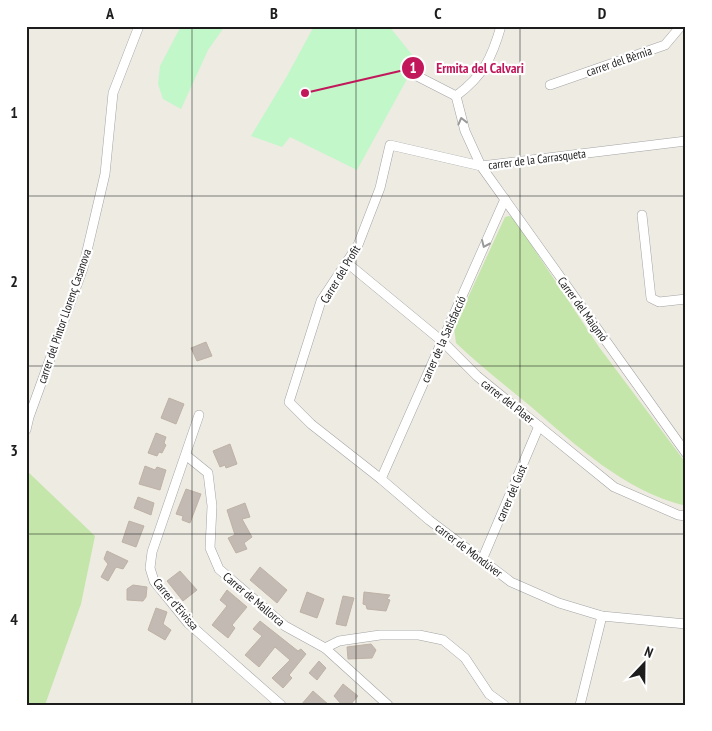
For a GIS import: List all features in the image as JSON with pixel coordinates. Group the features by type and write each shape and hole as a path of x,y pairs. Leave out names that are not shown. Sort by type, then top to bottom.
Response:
{"street":[{"name":"carrer del Pintor Llorenç Casanova","path":"26,430 28,416 83,268 105,174 113,93 139,26"},
{"path":"414,75 456,96 482,73 494,50 501,26"},
{"name":"carrer del Bèrnia","path":"550,85 665,45 681,26"},
{"name":"Carrer del Maigmó","path":"456,96 465,131 481,166 686,453"},
{"name":"carrer de la Carrasqueta","path":"390,145 481,166 686,142"},
{"name":"Carrer del Profit","path":"289,402 321,301 358,245 380,188 390,145"},
{"name":"carrer de la Satisfacció","path":"381,479 505,199"},
{"path":"642,215 651,298 659,302 686,299"},
{"name":"carrer del Plaer","path":"346,262 443,342 477,376 614,487 678,515 686,516"},
{"name":"carrer de Mondúver","path":"289,402 311,424 381,479 429,520 511,582 559,603 602,616 686,624"},
{"name":"Carrer d'Eivissa","path":"200,416 152,552 150,568 154,581 188,623 281,705"},
{"name":"carrer del Gust","path":"482,560 539,426"},
{"name":"Carrer de Mallorca","path":"187,456 208,473 212,506 210,548 219,569 285,626 325,648 388,705"},
{"path":"580,705 602,616"},
{"path":"325,648 339,641 380,635 419,635 443,640 464,658 489,694 504,705"}],"green space":[{"path":"181,26 225,26 208,50 181,109 163,99 158,84 160,66"},
{"path":"314,26 389,26 417,61 357,170 290,137 282,147 251,136"},
{"path":"505,217 513,217 599,347 686,463 686,506 642,490 602,465 456,343 454,328"},
{"path":"26,470 95,536 81,604 45,705 26,705"}],"building":[{"path":"206,342 212,356 197,361 191,348"},
{"path":"169,398 184,404 176,424 161,418"},
{"path":"156,433 166,437 164,443 166,445 162,453 159,452 157,456 148,453"},
{"path":"230,444 237,464 226,468 225,465 220,467 213,451"},
{"path":"145,466 155,470 157,467 166,470 160,490 139,484"},
{"path":"186,489 201,494 190,523 182,520 183,516 176,514"},
{"path":"138,497 154,503 151,515 134,508"},
{"path":"245,503 250,517 242,519 252,537 244,543 247,549 236,553 228,538 235,535 227,510"},
{"path":"129,521 144,526 136,547 122,542"},
{"path":"107,551 128,561 123,569 116,567 108,581 101,577 108,564 104,559"},
{"path":"260,567 287,590 277,603 250,580"},
{"path":"180,571 197,590 183,601 167,581"},
{"path":"133,585 147,587 146,597 143,601 127,600 127,589"},
{"path":"227,590 247,607 232,625 235,628 228,638 212,625 227,606 220,600"},
{"path":"307,592 324,599 317,618 300,612"},
{"path":"364,592 390,595 387,599 390,600 386,611 367,609 366,605 363,604"},
{"path":"343,596 354,598 346,626 336,624"},
{"path":"156,608 167,612 163,624 171,630 165,640 148,630"},
{"path":"260,621 298,651 301,649 306,654 289,675 292,678 283,688 272,678 290,660 275,647 259,667 245,655 262,636 253,629"},
{"path":"371,644 376,650 372,658 348,659 347,647"},
{"path":"319,661 326,668 317,680 309,673"},
{"path":"343,684 358,696 351,704 347,702 342,705 334,696"},
{"path":"313,691 329,705 301,705"}],"place":[{"name":"Ermita del Calvari","path":"305,93"}]}
